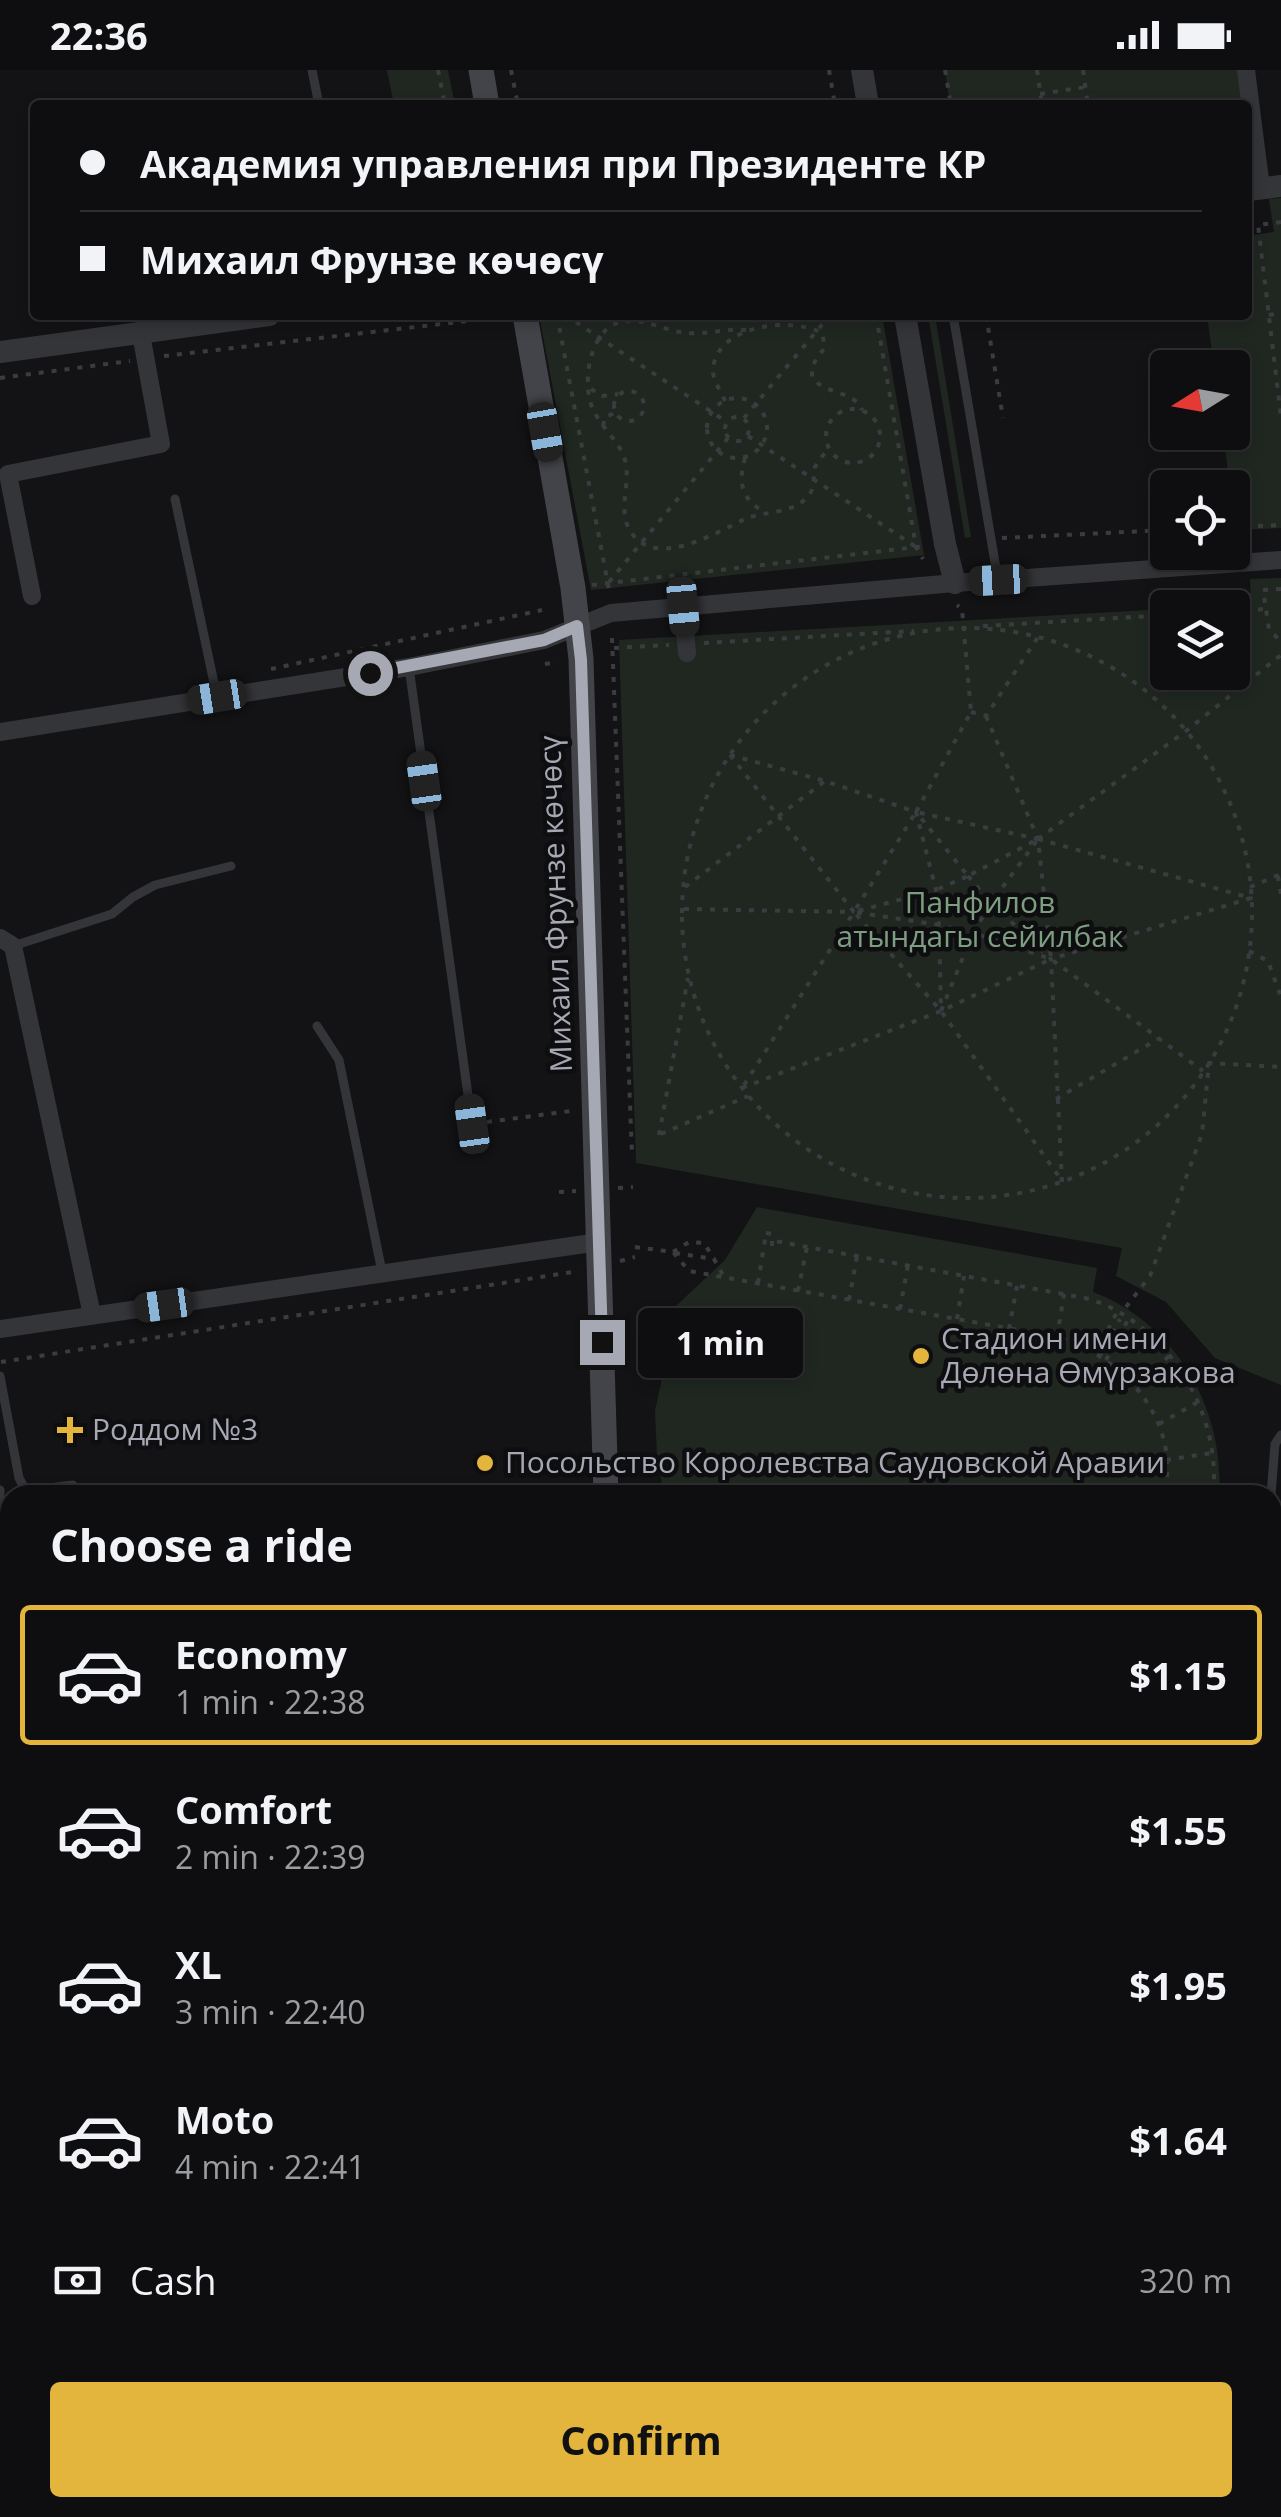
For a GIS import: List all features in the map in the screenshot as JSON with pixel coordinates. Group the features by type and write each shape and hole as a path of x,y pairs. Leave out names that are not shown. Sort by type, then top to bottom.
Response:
{"main road":[{"path":"481,70 487,100"},
{"name":"Михаил Фрунзе көчөсү","path":"517,320 581,660 595,1108 607,1252 606,1485"}],"street":[{"path":"862,70 867,100"},
{"path":"1246,70 1250,100"},
{"path":"1252,112 1263,188"},
{"path":"0,352 234,320"},
{"path":"907,320 954,593"},
{"path":"32,596 8,474 161,444 140,334"},
{"path":"0,732 409,667 544,640 611,613 954,593 998,580 1281,560"},
{"path":"683,607 687,648"},
{"path":"7,942 92,1315"},
{"path":"0,1328 382,1274 607,1252"}],"lane":[{"path":"312,70 317,100"},
{"path":"954,320 998,580"},
{"path":"175,499 217,697"},
{"path":"409,667 472,1124"},
{"path":"7,942 112,914 156,885 231,866"},
{"path":"317,1026 340,1060 382,1274"},
{"path":"0,1376 23,1485"},
{"path":"1272,1485 1275,1444 1281,1435"},
{"path":"0,1490 0,1508"}],"path":[{"path":"438,70 444,100"},
{"path":"511,70 517,100"},
{"path":"829,70 834,100"},
{"path":"945,70 950,100"},
{"path":"1036,70 1041,100"},
{"path":"1083,70 1087,100"},
{"path":"1040,94 1086,87"},
{"path":"1280,224 1258,225 1281,417"},
{"path":"1268,315 1281,313"},
{"path":"0,378 481,320"},
{"path":"559,320 610,596"},
{"path":"574,320 727,422"},
{"path":"818,330 776,325 680,333 627,320 615,323 599,337 591,356 588,386 590,401 625,460 626,518 628,528 641,544 694,544 747,518 798,504 809,496 815,468 828,448"},
{"path":"744,418 826,320"},
{"path":"877,320 916,547 923,559"},
{"path":"987,320 1002,418"},
{"path":"724,401 713,376 715,361 746,330"},
{"path":"818,330 824,347 812,366 812,378 823,389 854,398 878,427 876,450 856,463 840,460 828,448 826,432 832,418 846,409 862,410"},
{"path":"588,386 602,396 632,390 644,405 643,412 633,421 615,413 613,406 618,394"},
{"path":"741,398 756,405 767,424 762,445 745,458 730,458 718,451 707,428 712,412 724,401 741,398"},
{"path":"603,426 605,417 615,413"},
{"path":"735,416 744,418 749,424 748,436 741,441 728,438 727,422 735,416"},
{"path":"748,436 916,547"},
{"path":"609,582 728,438"},
{"path":"745,458 740,478 744,495 767,514"},
{"path":"1250,526 1281,525"},
{"path":"1002,538 1150,531"},
{"path":"592,585 925,546"},
{"path":"1281,589 1263,590 1269,629 1281,642"},
{"path":"742,1088 916,812 971,712 962,609 954,593"},
{"path":"271,669 542,610"},
{"path":"1250,610 1265,610"},
{"path":"613,648 687,648 1150,616"},
{"path":"929,630 862,648 816,671 774,702 730,755 698,818 684,888 688,972 709,1033 742,1088 799,1143 859,1177 892,1188 943,1197 995,1197 1062,1182 1096,1168 1141,1138 1181,1101 1209,1064 1228,1028 1249,951 1251,898 1240,832 1230,804 1203,754 1155,700 1120,672 1038,636 963,628"},
{"path":"986,716 1038,636"},
{"path":"612,638 632,1155"},
{"path":"854,912 936,890 1038,839 1186,732 1281,655"},
{"path":"597,658 614,656"},
{"path":"544,664 567,661"},
{"path":"971,712 986,716"},
{"path":"986,716 1038,839 1050,959 1062,1182"},
{"path":"730,755 916,812 1038,839 1251,898"},
{"path":"730,755 854,912 941,1011 1062,1182"},
{"path":"684,888 825,781"},
{"path":"916,812 991,903 1050,959 1203,1072"},
{"path":"916,812 936,890 941,1011"},
{"path":"941,1011 973,933 1038,839"},
{"path":"1250,888 1279,875 1281,894"},
{"path":"742,1088 941,1011 1050,959 1251,898"},
{"path":"682,909 854,912 973,933 1050,959"},
{"path":"1249,951 1268,961 1281,997"},
{"path":"688,972 659,1135 748,1096"},
{"path":"1056,1100 1158,1039"},
{"path":"1209,1064 1281,1067"},
{"path":"1126,1308 1150,1276 1202,1134 1209,1064"},
{"path":"472,1124 595,1108"},
{"path":"616,1188 633,1187"},
{"path":"559,1192 581,1190"},
{"path":"758,1284 766,1233 772,1234 772,1246 775,1241 807,1246 1090,1299 1118,1310 1169,1356 1199,1402 1212,1453 1213,1485"},
{"path":"673,1252 689,1242 704,1243 724,1277"},
{"path":"798,1291 807,1246"},
{"path":"636,1247 714,1259"},
{"path":"607,1252 635,1258"},
{"path":"673,1252 689,1271 1057,1337 1101,1356 1137,1388 1158,1424 1166,1460 1165,1485"},
{"path":"849,1300 857,1256"},
{"path":"900,1309 908,1265"},
{"path":"0,1362 579,1271"},
{"path":"957,1319 964,1276"},
{"path":"1009,1329 1017,1286"},
{"path":"1057,1337 1064,1294"},
{"path":"1101,1356 1118,1310"},
{"path":"1101,1356 1129,1318"},
{"path":"1101,1356 1120,1319"},
{"path":"1137,1388 1169,1356"},
{"path":"1158,1424 1199,1402"},
{"path":"1166,1460 1212,1453"}],"green space":[{"path":"387,70 448,70 454,100 393,100"},
{"path":"945,70 1238,70 1242,100 949,100"},
{"path":"1281,198 1281,528 1250,529 1250,470 1228,470 1225,450 1250,450 1250,350 1212,350 1208,320 1252,320 1252,235 1274,232 1269,199"},
{"path":"540,320 883,320 924,555 591,590"},
{"path":"929,320 936,320 971,537 965,538"},
{"name":"Панфилов атындагы сейилбак","path":"1281,578 1281,1385 1215,1358 1166,1302 1116,1276 1122,1248 636,1163 619,640 1150,610 1150,690 1250,690 1250,579"},
{"name":"Стадион имени Дөлөна Өмүрзакова","path":"757,1207 1097,1268 1093,1292 1148,1325 1189,1372 1213,1431 1219,1485 662,1485 655,1411 666,1330 677,1305 725,1260"}],"place":[{"name":"Стадион имени Дөлөна Өмүрзакова","path":"921,1356"},
{"name":"Роддом №3","path":"70,1430"},
{"name":"Посольство Королевства Саудовской Аравии","path":"485,1463"}],"route":[{"path":"370,673 544,640 577,626 602,1342"}]}
